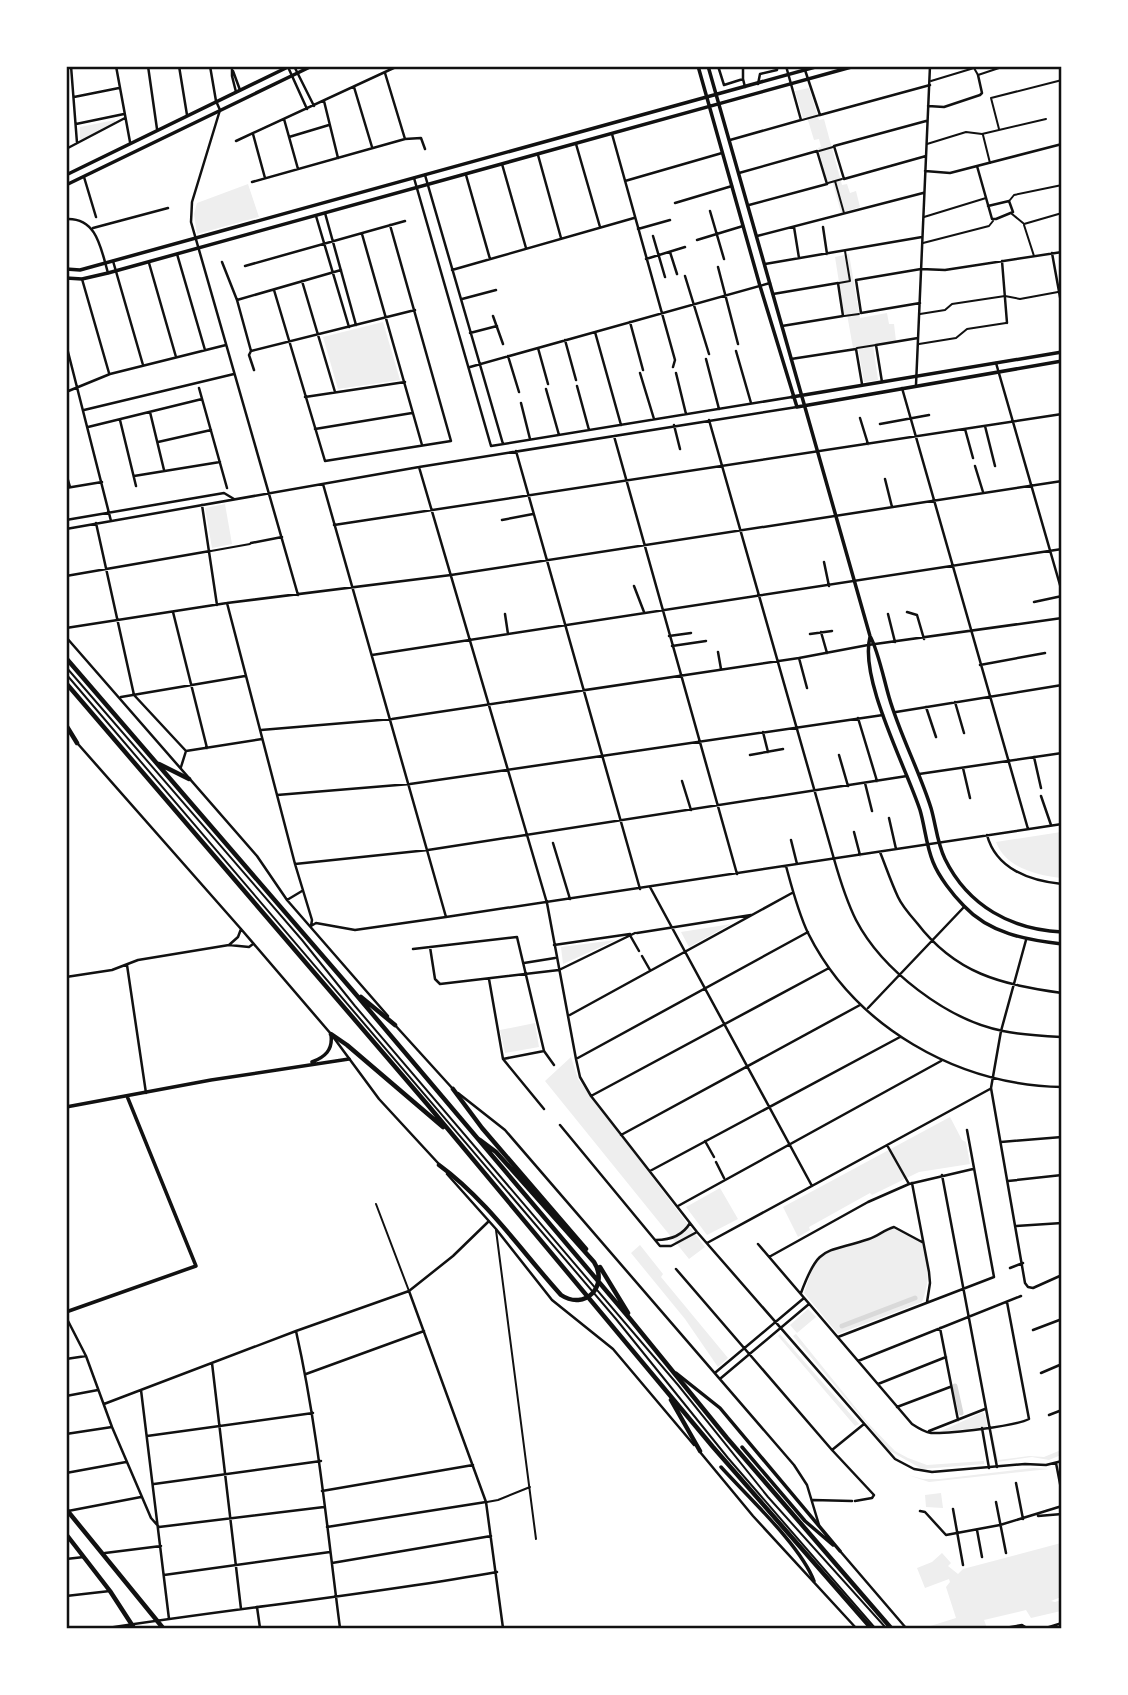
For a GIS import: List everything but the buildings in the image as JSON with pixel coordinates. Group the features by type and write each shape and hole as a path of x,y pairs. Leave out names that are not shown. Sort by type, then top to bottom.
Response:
{"main road":[{"path":"66,658 353,991 888,1629"},
{"path":"66,684 666,1390 873,1629"},
{"path":"66,725 77,743"},
{"path":"155,761 189,779"},
{"path":"353,991 396,1026"},
{"path":"331,1034 454,1138"},
{"path":"453,1089 482,1128 589,1253 617,1293 631,1320"},
{"path":"439,1165 452,1174 564,1297 579,1301 593,1294 600,1280 598,1269 496,1152 482,1128"},
{"path":"474,1136 496,1152"},
{"path":"666,1390 700,1451"},
{"path":"67,1510 163,1629"},
{"path":"66,1534 110,1591 132,1627"}],"street":[{"path":"116,66 130,145"},
{"path":"148,66 157,131"},
{"path":"178,66 187,115"},
{"path":"210,66 220,110 192,202 195,238 298,595"},
{"path":"66,185 312,66"},
{"path":"236,141 398,66"},
{"path":"698,66 792,397 797,407 805,412"},
{"path":"708,66 870,636 875,644 894,713 931,808 939,843 946,860 972,898 991,912 1030,929 1062,932"},
{"path":"718,66 724,85 743,79"},
{"path":"743,66 745,87"},
{"path":"758,84 760,74 777,69 776,66"},
{"path":"786,66 801,120"},
{"path":"66,269 80,270 820,66"},
{"path":"66,278 82,279 116,271 855,66"},
{"path":"916,385 930,66"},
{"path":"978,75 1005,66"},
{"path":"1060,66 1062,72"},
{"path":"71,67 77,143"},
{"path":"290,67 298,73 314,106"},
{"path":"290,67 307,109"},
{"path":"66,175 290,67"},
{"path":"729,140 974,68 981,94 944,107 928,106"},
{"path":"232,69 238,91"},
{"path":"806,70 820,115"},
{"path":"385,73 405,139"},
{"path":"999,129 991,98 1062,84"},
{"path":"354,87 372,148"},
{"path":"74,97 120,88"},
{"path":"303,100 310,97"},
{"path":"324,101 338,158"},
{"path":"76,124 125,116"},
{"path":"66,149 125,116"},
{"path":"284,119 298,169"},
{"path":"926,144 966,132 982,134 1046,119"},
{"path":"739,173 927,120"},
{"path":"289,136 330,125"},
{"path":"253,134 265,178"},
{"path":"612,134 674,360 673,367"},
{"path":"982,134 989,163"},
{"path":"252,182 405,139 421,138 425,149"},
{"path":"576,144 600,227"},
{"path":"925,171 950,173 1062,144"},
{"path":"834,146 844,179"},
{"path":"817,151 827,184"},
{"path":"625,181 722,153"},
{"path":"538,155 561,238"},
{"path":"105,156 108,164"},
{"path":"748,205 926,156"},
{"path":"502,164 526,248"},
{"path":"977,166 993,220"},
{"path":"466,174 489,259"},
{"path":"425,175 503,444"},
{"path":"84,177 96,217"},
{"path":"414,178 491,446 1062,352"},
{"path":"835,181 844,213"},
{"path":"988,206 1009,201 1014,195 1062,184"},
{"path":"675,203 732,186"},
{"path":"757,236 924,192"},
{"path":"923,217 986,198"},
{"path":"1009,201 1013,214 1024,224 1034,256"},
{"path":"93,229 168,208"},
{"path":"710,211 724,259"},
{"path":"325,213 356,325"},
{"path":"1024,224 1062,213"},
{"path":"922,243 989,226 993,220 1013,214"},
{"path":"316,215 349,327"},
{"path":"452,270 635,217"},
{"path":"66,219 83,220 93,229 108,273"},
{"path":"638,229 670,220"},
{"path":"245,266 405,221"},
{"path":"274,289 325,461 451,441 390,225"},
{"path":"697,240 743,226"},
{"path":"793,226 799,258"},
{"path":"823,227 827,254"},
{"path":"362,233 422,445"},
{"path":"653,236 665,277"},
{"path":"765,264 922,237"},
{"path":"646,259 685,247"},
{"path":"845,251 850,281"},
{"path":"773,294 921,269 945,270 1062,251"},
{"path":"670,252 677,274"},
{"path":"1052,253 1062,308"},
{"path":"177,254 205,350"},
{"path":"113,261 143,366"},
{"path":"918,344 956,338 967,329 1007,323 1002,261"},
{"path":"148,262 176,357"},
{"path":"222,262 237,300 254,370"},
{"path":"718,267 738,344"},
{"path":"237,300 341,270"},
{"path":"685,276 709,354"},
{"path":"82,279 110,374"},
{"path":"856,280 861,313"},
{"path":"302,281 335,392"},
{"path":"468,367 770,283"},
{"path":"838,283 843,316"},
{"path":"919,314 945,310 953,304 1005,296 1020,299 1059,289"},
{"path":"460,299 496,290"},
{"path":"782,326 919,303"},
{"path":"251,351 415,310"},
{"path":"493,316 503,344"},
{"path":"630,322 653,419"},
{"path":"470,333 497,326"},
{"path":"595,332 621,425"},
{"path":"791,359 918,338"},
{"path":"565,340 576,380"},
{"path":"66,344 111,521"},
{"path":"66,392 110,374 226,345"},
{"path":"876,345 882,382"},
{"path":"538,348 548,384"},
{"path":"856,348 863,385"},
{"path":"736,351 751,403"},
{"path":"508,356 519,392"},
{"path":"706,359 719,409"},
{"path":"66,529 419,467 797,407 1062,361"},
{"path":"996,363 1062,594 1034,602"},
{"path":"676,373 686,414"},
{"path":"84,410 234,374"},
{"path":"305,397 405,382"},
{"path":"577,386 589,430"},
{"path":"199,388 227,488"},
{"path":"902,388 1028,829"},
{"path":"546,389 559,435"},
{"path":"88,428 202,399"},
{"path":"520,403 530,439"},
{"path":"150,412 165,471"},
{"path":"315,429 413,413"},
{"path":"334,525 1062,414"},
{"path":"880,424 929,415"},
{"path":"860,418 868,444"},
{"path":"120,420 136,485"},
{"path":"709,420 834,859 857,921 876,949 900,975 938,1004 1001,1031 1062,1037"},
{"path":"674,425 680,449"},
{"path":"985,426 995,466"},
{"path":"965,429 973,458"},
{"path":"158,442 211,430"},
{"path":"614,435 737,874"},
{"path":"516,452 640,889"},
{"path":"134,477 220,462"},
{"path":"975,466 984,492"},
{"path":"419,467 547,903 580,1077 592,1096 697,1232 891,1456 914,1469 932,1472 1062,1461"},
{"path":"66,473 68,488 102,482"},
{"path":"885,479 892,507"},
{"path":"66,628 227,603 352,589 548,561 1062,481"},
{"path":"323,484 392,719 446,917"},
{"path":"66,520 224,494 234,499"},
{"path":"202,505 217,605"},
{"path":"502,520 534,514"},
{"path":"96,523 134,695 186,751"},
{"path":"66,576 282,537"},
{"path":"372,655 1062,550"},
{"path":"824,562 829,586"},
{"path":"634,586 645,614"},
{"path":"227,603 302,891 312,920 311,926"},
{"path":"173,612 207,748"},
{"path":"907,612 917,615 923,639"},
{"path":"505,614 509,634"},
{"path":"888,614 895,642"},
{"path":"260,730 392,719 722,670 868,645 1062,618"},
{"path":"810,634 832,631"},
{"path":"670,636 691,632"},
{"path":"821,632 827,653"},
{"path":"870,636 868,660 883,715 920,811 936,867 964,907 998,930 1026,940 1062,944"},
{"path":"66,637 257,856 287,900 396,1026 453,1089 505,1130 716,1372 802,1474 819,1525"},
{"path":"672,646 706,641"},
{"path":"718,652 722,670"},
{"path":"980,664 1045,653"},
{"path":"799,658 807,688"},
{"path":"66,667 285,920 678,1385 768,1497 888,1629"},
{"path":"66,674 598,1298 728,1458 873,1629"},
{"path":"119,697 245,676"},
{"path":"894,713 1062,685"},
{"path":"955,702 964,733"},
{"path":"926,707 936,737"},
{"path":"277,795 410,784 883,715"},
{"path":"858,718 877,781"},
{"path":"66,731 331,1034 379,1099 496,1228 552,1300 613,1349 753,1516 856,1629"},
{"path":"763,732 768,752"},
{"path":"186,751 262,739"},
{"path":"750,755 783,749"},
{"path":"181,767 186,751"},
{"path":"918,775 1062,753"},
{"path":"839,755 848,786"},
{"path":"1034,757 1041,788"},
{"path":"963,768 970,798"},
{"path":"295,864 428,850 907,776"},
{"path":"682,780 691,810"},
{"path":"865,783 872,811"},
{"path":"1041,796 1051,825"},
{"path":"889,818 896,849"},
{"path":"311,926 316,923 355,930 1062,824"},
{"path":"854,832 860,855"},
{"path":"987,835 995,853 1013,870 1024,877 1062,884"},
{"path":"791,840 797,864"},
{"path":"553,843 570,899"},
{"path":"880,852 899,900 932,942 968,968 1014,986 1062,993"},
{"path":"786,866 808,932 830,967 860,1005 901,1037 942,1061 992,1079 1062,1087"},
{"path":"650,887 813,1186"},
{"path":"287,900 302,891"},
{"path":"568,1016 793,892"},
{"path":"867,1010 964,907"},
{"path":"430,947 435,979 440,984 559,970 635,933 754,914"},
{"path":"229,945 238,937 241,929"},
{"path":"576,1059 808,932"},
{"path":"554,945 630,935"},
{"path":"630,935 639,951"},
{"path":"413,949 517,937 544,1051 554,1065"},
{"path":"1026,940 1001,1031 991,1088 1025,1283 1033,1288 1062,1275"},
{"path":"66,977 112,971 138,960 229,945 249,947 253,944"},
{"path":"642,956 650,970"},
{"path":"524,963 556,957"},
{"path":"127,965 146,1093"},
{"path":"592,1096 830,967"},
{"path":"489,979 503,1059 544,1109"},
{"path":"621,1135 860,1005"},
{"path":"306,1065 327,1053 331,1045 331,1034"},
{"path":"650,1171 901,1037"},
{"path":"503,1059 544,1051"},
{"path":"511,1068 510,1062 514,1057"},
{"path":"66,1107 349,1059"},
{"path":"678,1206 942,1061"},
{"path":"707,1243 991,1088"},
{"path":"127,1096 196,1266 66,1314 86,1356 150,1518 159,1527"},
{"path":"560,1125 660,1246 668,1247 697,1232"},
{"path":"838,1337 994,1277 967,1130"},
{"path":"1001,1142 1062,1137"},
{"path":"705,1141 714,1157"},
{"path":"887,1145 910,1184 930,1283 927,1302"},
{"path":"716,1162 725,1179"},
{"path":"769,1257 868,1202 910,1184 974,1169"},
{"path":"942,1175 997,1467"},
{"path":"1008,1181 1062,1175"},
{"path":"376,1204 486,1502 503,1629"},
{"path":"104,1404 409,1291 453,1256 489,1221"},
{"path":"656,1240 672,1238 685,1230 690,1223"},
{"path":"1016,1226 1062,1223"},
{"path":"801,1294 810,1268 817,1258 826,1252 872,1238 894,1227 922,1242"},
{"path":"496,1228 536,1539"},
{"path":"758,1244 912,1424 926,1432 982,1428 1030,1418 1007,1301"},
{"path":"1010,1268 1023,1263"},
{"path":"676,1269 832,1450 873,1493 872,1499 812,1500"},
{"path":"858,1361 1021,1296"},
{"path":"716,1372 804,1298"},
{"path":"721,1378 809,1304"},
{"path":"1033,1331 1062,1319"},
{"path":"940,1328 958,1420"},
{"path":"296,1331 321,1461 322,1491 340,1629"},
{"path":"306,1374 424,1331"},
{"path":"66,1359 86,1356"},
{"path":"878,1384 946,1357"},
{"path":"212,1363 242,1609"},
{"path":"1041,1373 1062,1364"},
{"path":"672,1370 720,1408 906,1629"},
{"path":"897,1407 951,1387"},
{"path":"66,1396 99,1390"},
{"path":"141,1390 169,1619"},
{"path":"926,1432 985,1409"},
{"path":"1049,1415 1062,1410"},
{"path":"147,1436 313,1413"},
{"path":"832,1450 864,1424"},
{"path":"66,1434 112,1427"},
{"path":"982,1428 989,1468"},
{"path":"742,1447 805,1521 840,1551"},
{"path":"154,1484 321,1461"},
{"path":"66,1473 126,1462"},
{"path":"1056,1463 1062,1494"},
{"path":"322,1491 473,1465"},
{"path":"721,1467 796,1550 810,1568 814,1581"},
{"path":"1016,1483 1023,1519"},
{"path":"327,1527 498,1500 530,1487"},
{"path":"67,1510 142,1497"},
{"path":"996,1502 1006,1553"},
{"path":"919,1511 925,1512 946,1535 1000,1525 1062,1506"},
{"path":"159,1527 324,1507"},
{"path":"953,1509 963,1565"},
{"path":"1035,1516 1062,1514"},
{"path":"977,1530 982,1557"},
{"path":"331,1563 491,1536"},
{"path":"102,1554 161,1545"},
{"path":"164,1575 330,1552"},
{"path":"66,1559 84,1556"},
{"path":"108,1629 132,1627 157,1620 336,1598 496,1572"},
{"path":"66,1596 110,1591"},
{"path":"257,1607 260,1629"},
{"path":"1046,1629 1062,1623"},
{"path":"1005,1629 1023,1625 1027,1629"}],"shaded area":[{"path":"809,88 819,120 824,119 842,185 847,184 850,193 856,191 860,207 841,213 832,180 827,181 818,148 821,147 819,139 814,140 807,117 803,118 795,91"},
{"path":"115,122 80,141 80,127"},
{"path":"248,184 259,217 197,234 194,214 197,203"},
{"path":"849,254 860,318 887,313 889,324 894,324 896,341 873,345 878,380 864,382 858,347 853,348 847,314 844,314 835,257"},
{"path":"383,322 400,380 338,389 323,337"},
{"path":"225,504 232,544 212,548 205,508"},
{"path":"1061,832 1061,878 1023,869 1007,858 996,842"},
{"path":"731,924 689,947 681,932"},
{"path":"616,940 563,964 561,947"},
{"path":"535,1023 539,1047 505,1053 500,1030"},
{"path":"571,1057 578,1079 705,1247 689,1259 545,1081"},
{"path":"950,1117 962,1140 966,1142 970,1164 919,1172 872,1195 870,1193 809,1227 810,1230 798,1237 783,1207"},
{"path":"720,1188 738,1219 707,1235 686,1207"},
{"path":"892,1228 922,1243 928,1272 922,1302 838,1334 804,1293 815,1261 826,1252 871,1240"},
{"path":"640,1245 663,1274 661,1277 728,1358 718,1367 685,1319 631,1253"},
{"path":"808,1309 816,1317 797,1333 790,1325"},
{"path":"780,1334 859,1424 855,1426 778,1336"},
{"path":"796,1334 868,1423 895,1451 927,1465 984,1461 984,1464 922,1469 890,1451 793,1336"},
{"path":"983,1412 987,1427 939,1432"},
{"path":"992,1431 998,1460 1029,1456 1044,1457 1061,1450 1061,1455 1049,1460 1032,1457 997,1462"},
{"path":"1033,1468 1049,1469 929,1482 908,1475 923,1479 940,1479"},
{"path":"941,1493 943,1508 926,1507 925,1495"},
{"path":"1061,1543 1061,1597 1051,1601 1061,1600 1061,1611 1031,1618 1026,1610 984,1620 987,1628 924,1628 956,1618 946,1587 949,1579 925,1588 917,1568 932,1562 942,1553 951,1563 948,1566 958,1574 963,1569"}],"waterway":[{"path":"842,1326 915,1298"},
{"path":"955,1386 961,1413"}]}
